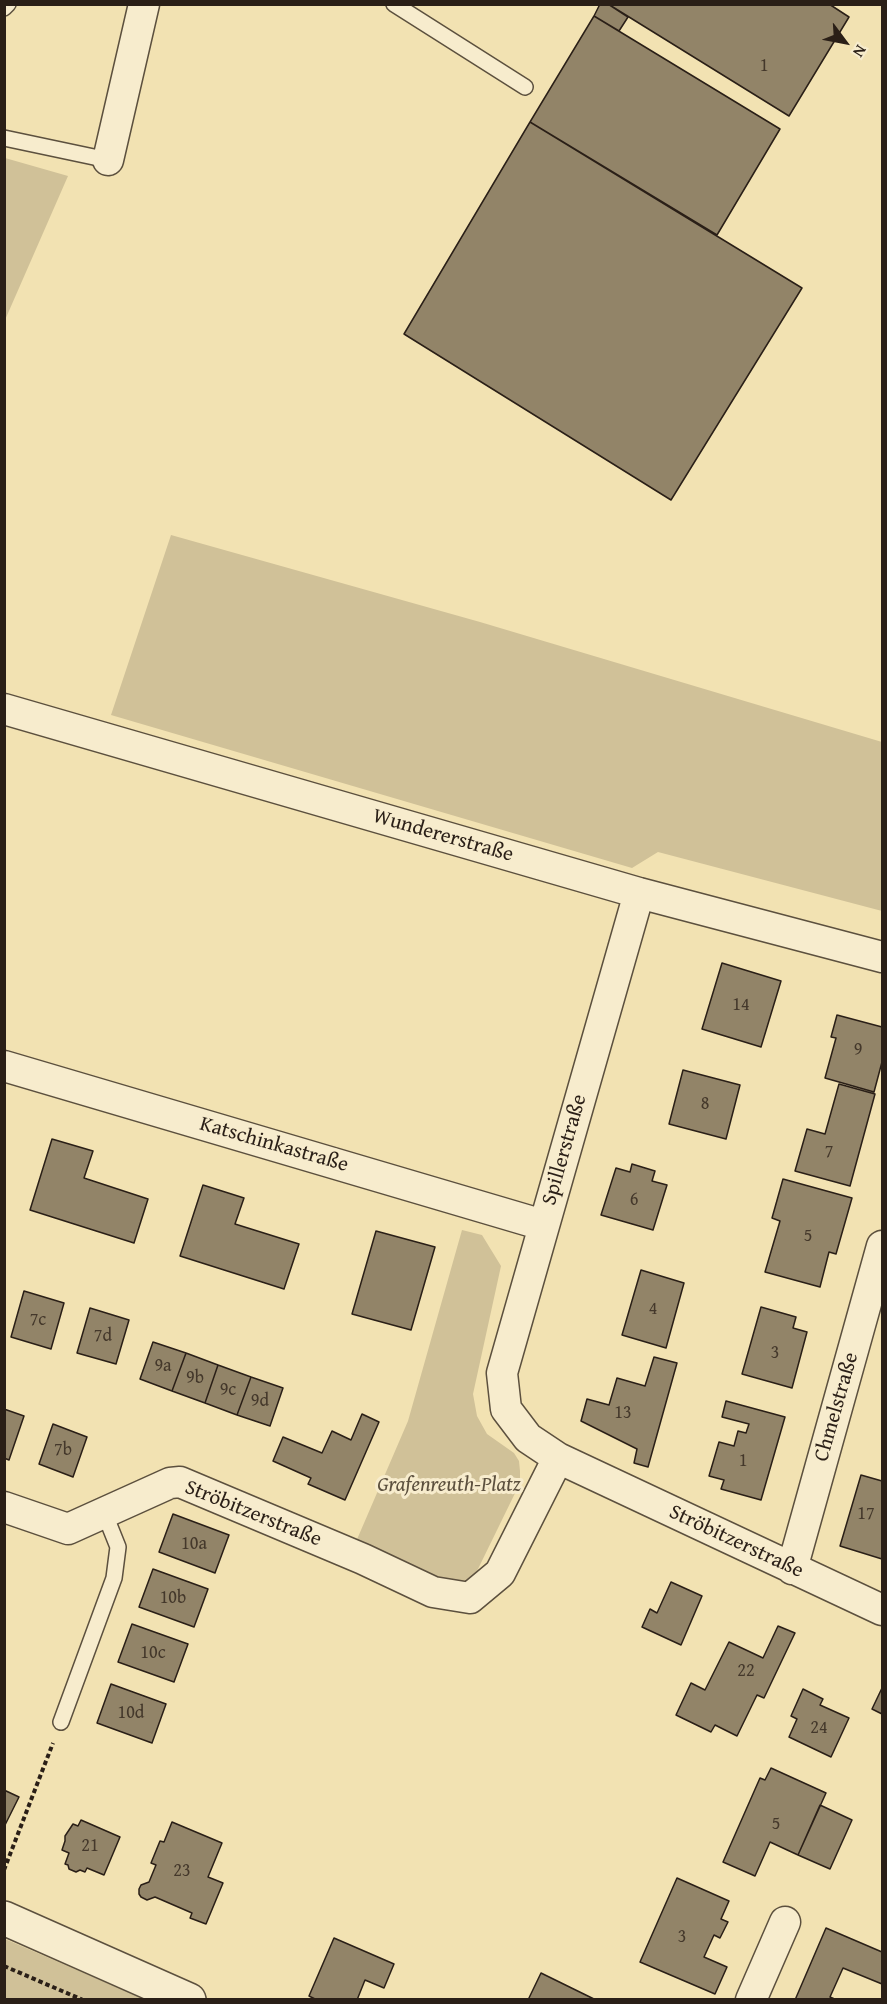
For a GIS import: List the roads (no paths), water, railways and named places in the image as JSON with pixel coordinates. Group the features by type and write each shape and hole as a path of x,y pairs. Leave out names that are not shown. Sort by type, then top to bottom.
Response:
{"street":[{"path":"108,160 144,4"},
{"name":"Wundererstraße","path":"4,709 639,893 882,957"},
{"name":"Spillerstraße","path":"506,1409 502,1373 639,893"},
{"name":"Katschinkastraße","path":"4,1066 543,1225"},
{"name":"Chmelstraße","path":"792,1569 882,1246"},
{"name":"Ströbitzerstraße","path":"506,1409 528,1438 558,1458 882,1611"},
{"name":"Ströbitzerstraße","path":"4,1507 68,1529 170,1483 180,1482 363,1559 433,1592 470,1598 500,1573 558,1458"},
{"path":"4,1918 189,2000"},
{"path":"751,2000 784,1922"}],"lane":[{"path":"4,8 8,4"},
{"path":"394,4 525,87"},
{"path":"4,138 108,160"},
{"path":"61,1722 114,1578 118,1547 104,1512"}],"park label":[{"name":"Grafenreuth-Platz","path":"449,1486"}]}
